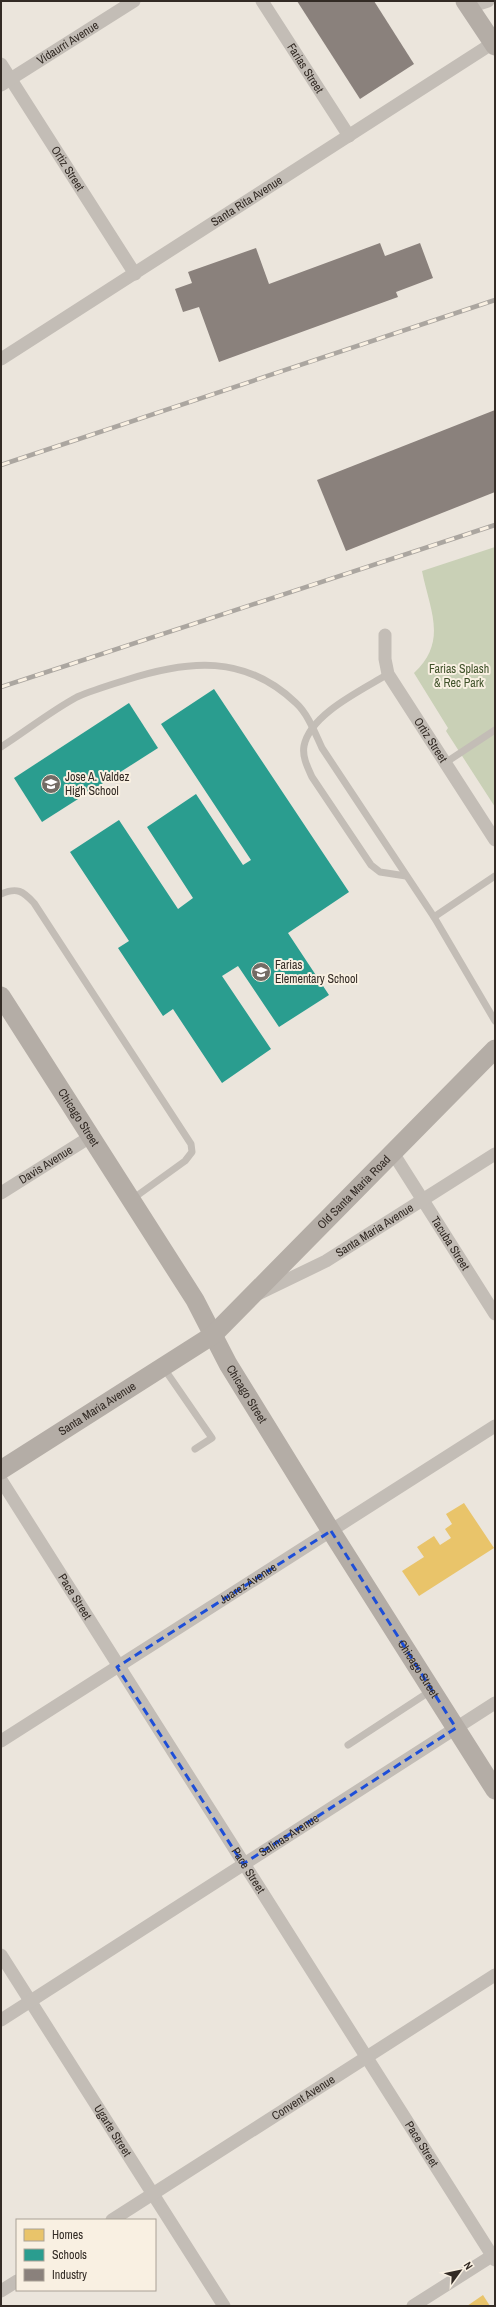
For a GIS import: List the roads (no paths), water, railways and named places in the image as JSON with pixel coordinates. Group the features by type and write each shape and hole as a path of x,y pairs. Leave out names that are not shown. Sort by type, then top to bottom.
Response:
{"street":[{"name":"Vidaurri Avenue","path":"6,82 134,1"},
{"name":"Farias Street","path":"262,1 349,136"},
{"path":"488,1 467,4 494,45"},
{"name":"Santa Rita Avenue","path":"1,359 494,45"},
{"name":"Ortiz Street","path":"1,64 6,82 135,274"},
{"name":"Ortiz Street","path":"385,635 385,659 388,674 495,840"},
{"name":"Chicago Street","path":"1,996 195,1300 228,1364 331,1531 495,1790"},
{"name":"Old Santa Maria Road","path":"213,1335 495,1049"},
{"name":"Davis Avenue","path":"1,1193 90,1137"},
{"name":"Tacuba Street","path":"393,1153 495,1314"},
{"name":"Santa Maria Avenue","path":"249,1299 326,1261 495,1154"},
{"name":"Santa Maria Avenue","path":"1,1470 213,1335"},
{"name":"Juarez Avenue","path":"1,1741 495,1426"},
{"name":"Pace Street","path":"1,1480 117,1667 494,2256"},
{"name":"Salinas Avenue","path":"1,2020 495,1703"},
{"name":"Ugarte Street","path":"1,1955 224,2306"},
{"name":"Convent Avenue","path":"114,2219 495,1976"},
{"path":"413,2306 494,2256"},
{"path":"1,2291 16,2282"}],"lane":[{"path":"1,747 76,698 162,669 181,665 218,665 261,678 297,704 312,727 322,748 434,917 495,1021"},
{"path":"388,674 321,717 312,727 304,746 305,762 312,778 371,865 380,872 406,876"},
{"path":"445,763 495,730"},
{"path":"434,917 495,876"},
{"path":"1,894 16,889 24,892 34,903 191,1144 192,1152 185,1161 131,1200"},
{"path":"163,1367 212,1438 195,1449"},
{"path":"348,1745 432,1690"}],"railway":[{"path":"1,465 495,300"},
{"path":"1,687 495,525"}],"place":[{"name":"Jose A. Valdez High School","path":"51,784"},
{"name":"Farias Elementary School","path":"261,972"}],"park label":[{"name":"Farias Splash & Rec Park","path":"459,676"}]}
